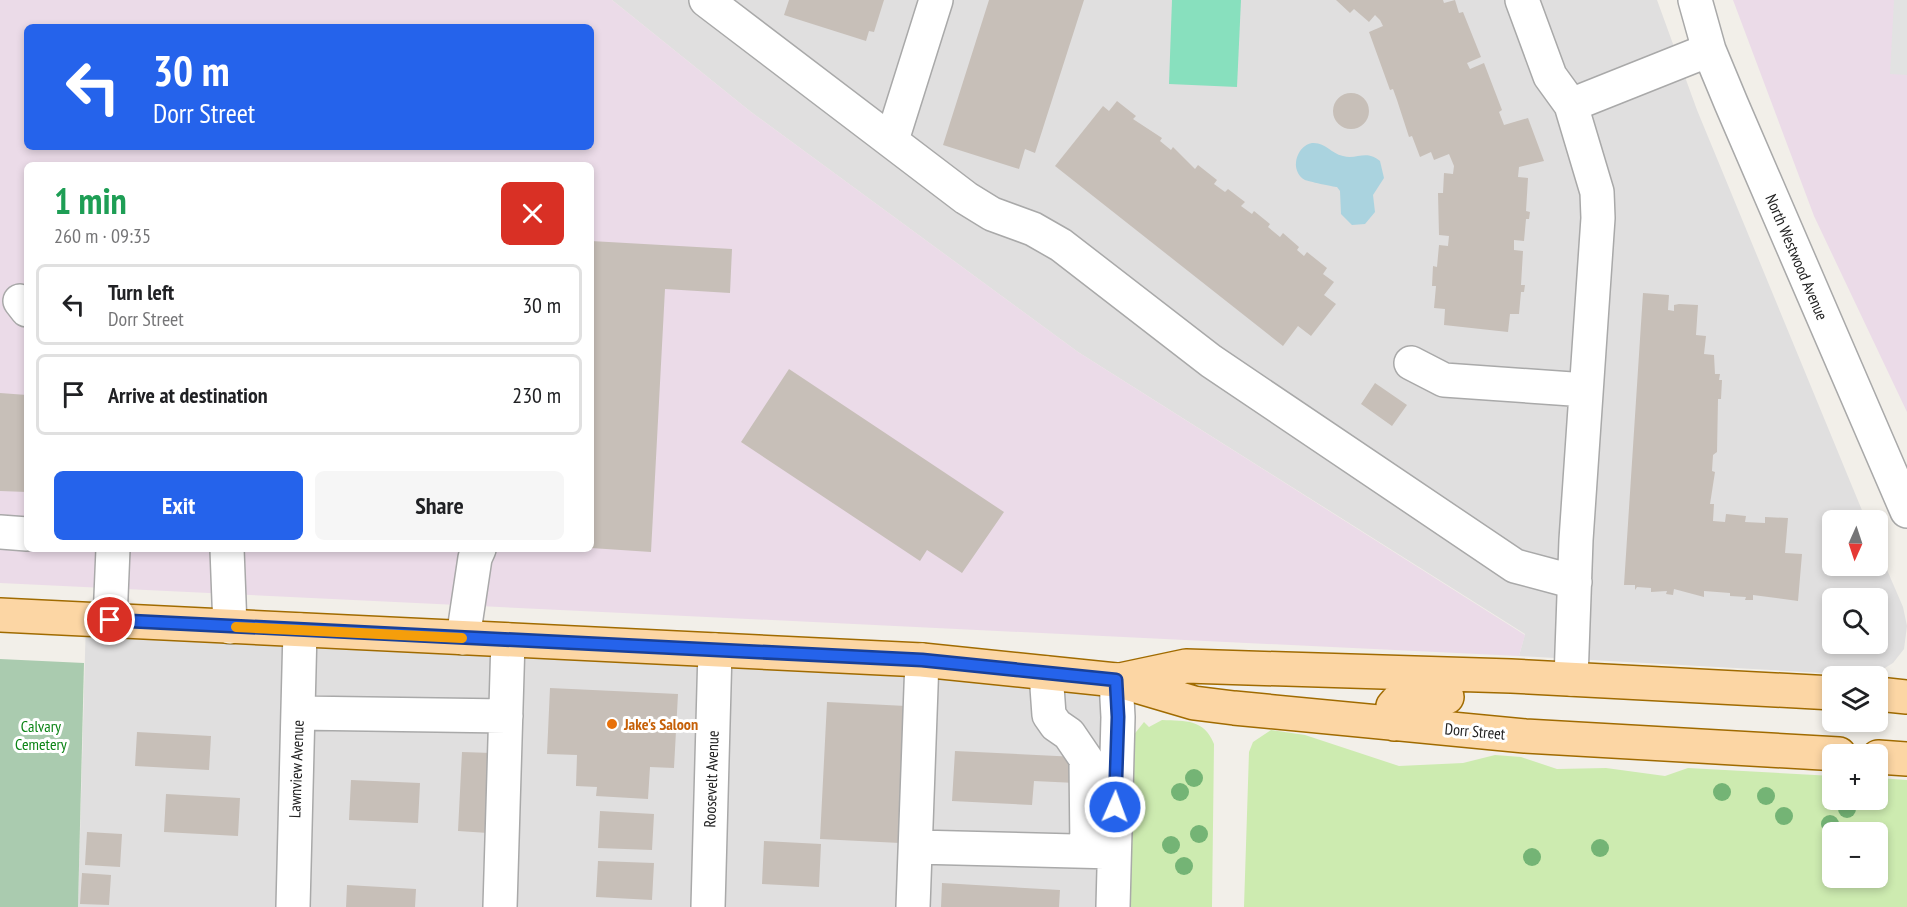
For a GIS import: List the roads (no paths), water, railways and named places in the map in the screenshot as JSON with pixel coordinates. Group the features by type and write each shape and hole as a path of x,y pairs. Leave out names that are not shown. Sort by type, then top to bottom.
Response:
{"main road":[{"name":"Dorr Street","path":"0,615 922,660 1116,680 1194,704 1525,736 1822,753"},
{"name":"Dorr Street","path":"1116,680 1186,666 1571,689 1721,687 1822,692"},
{"path":"1394,724 1393,706 1404,696 1571,689"},
{"path":"1888,695 1907,697"},
{"path":"1888,758 1907,759"}],"street":[{"path":"706,0 966,198 992,214 1033,229 1062,245 1211,361 1515,566 1575,582"},
{"path":"891,140 936,0"},
{"path":"1522,0 1550,76 1571,105 1596,192 1599,218 1575,582 1571,689"},
{"name":"North Westwood Avenue","path":"1695,0 1709,50 1907,511"},
{"path":"1571,105 1709,50"},
{"path":"1411,363 1444,380 1587,390"},
{"path":"0,532 24,534"},
{"path":"110,620 113,552"},
{"path":"227,552 230,627"},
{"path":"463,638 478,552"},
{"name":"Lawnview Avenue","path":"292,907 300,630"},
{"path":"500,907 508,640"},
{"name":"Roosevelt Avenue","path":"708,907 715,650"},
{"path":"914,907 922,660"},
{"path":"1046,673 1050,715 1056,725 1069,734 1086,759 1100,852 1113,907"},
{"path":"1100,852 1118,717 1116,680"},
{"path":"298,713 506,716"},
{"path":"916,847 1100,852"}],"water":[{"path":"1321,144 1343,156 1366,155 1380,161 1384,178 1373,195 1375,212 1365,224 1352,225 1341,214 1340,191 1337,187 1307,181 1300,176 1296,159 1306,145"}],"place":[{"name":"Jake's Saloon","path":"612,724"}],"park label":[{"name":"Calvary Cemetery","path":"41,735"}]}
